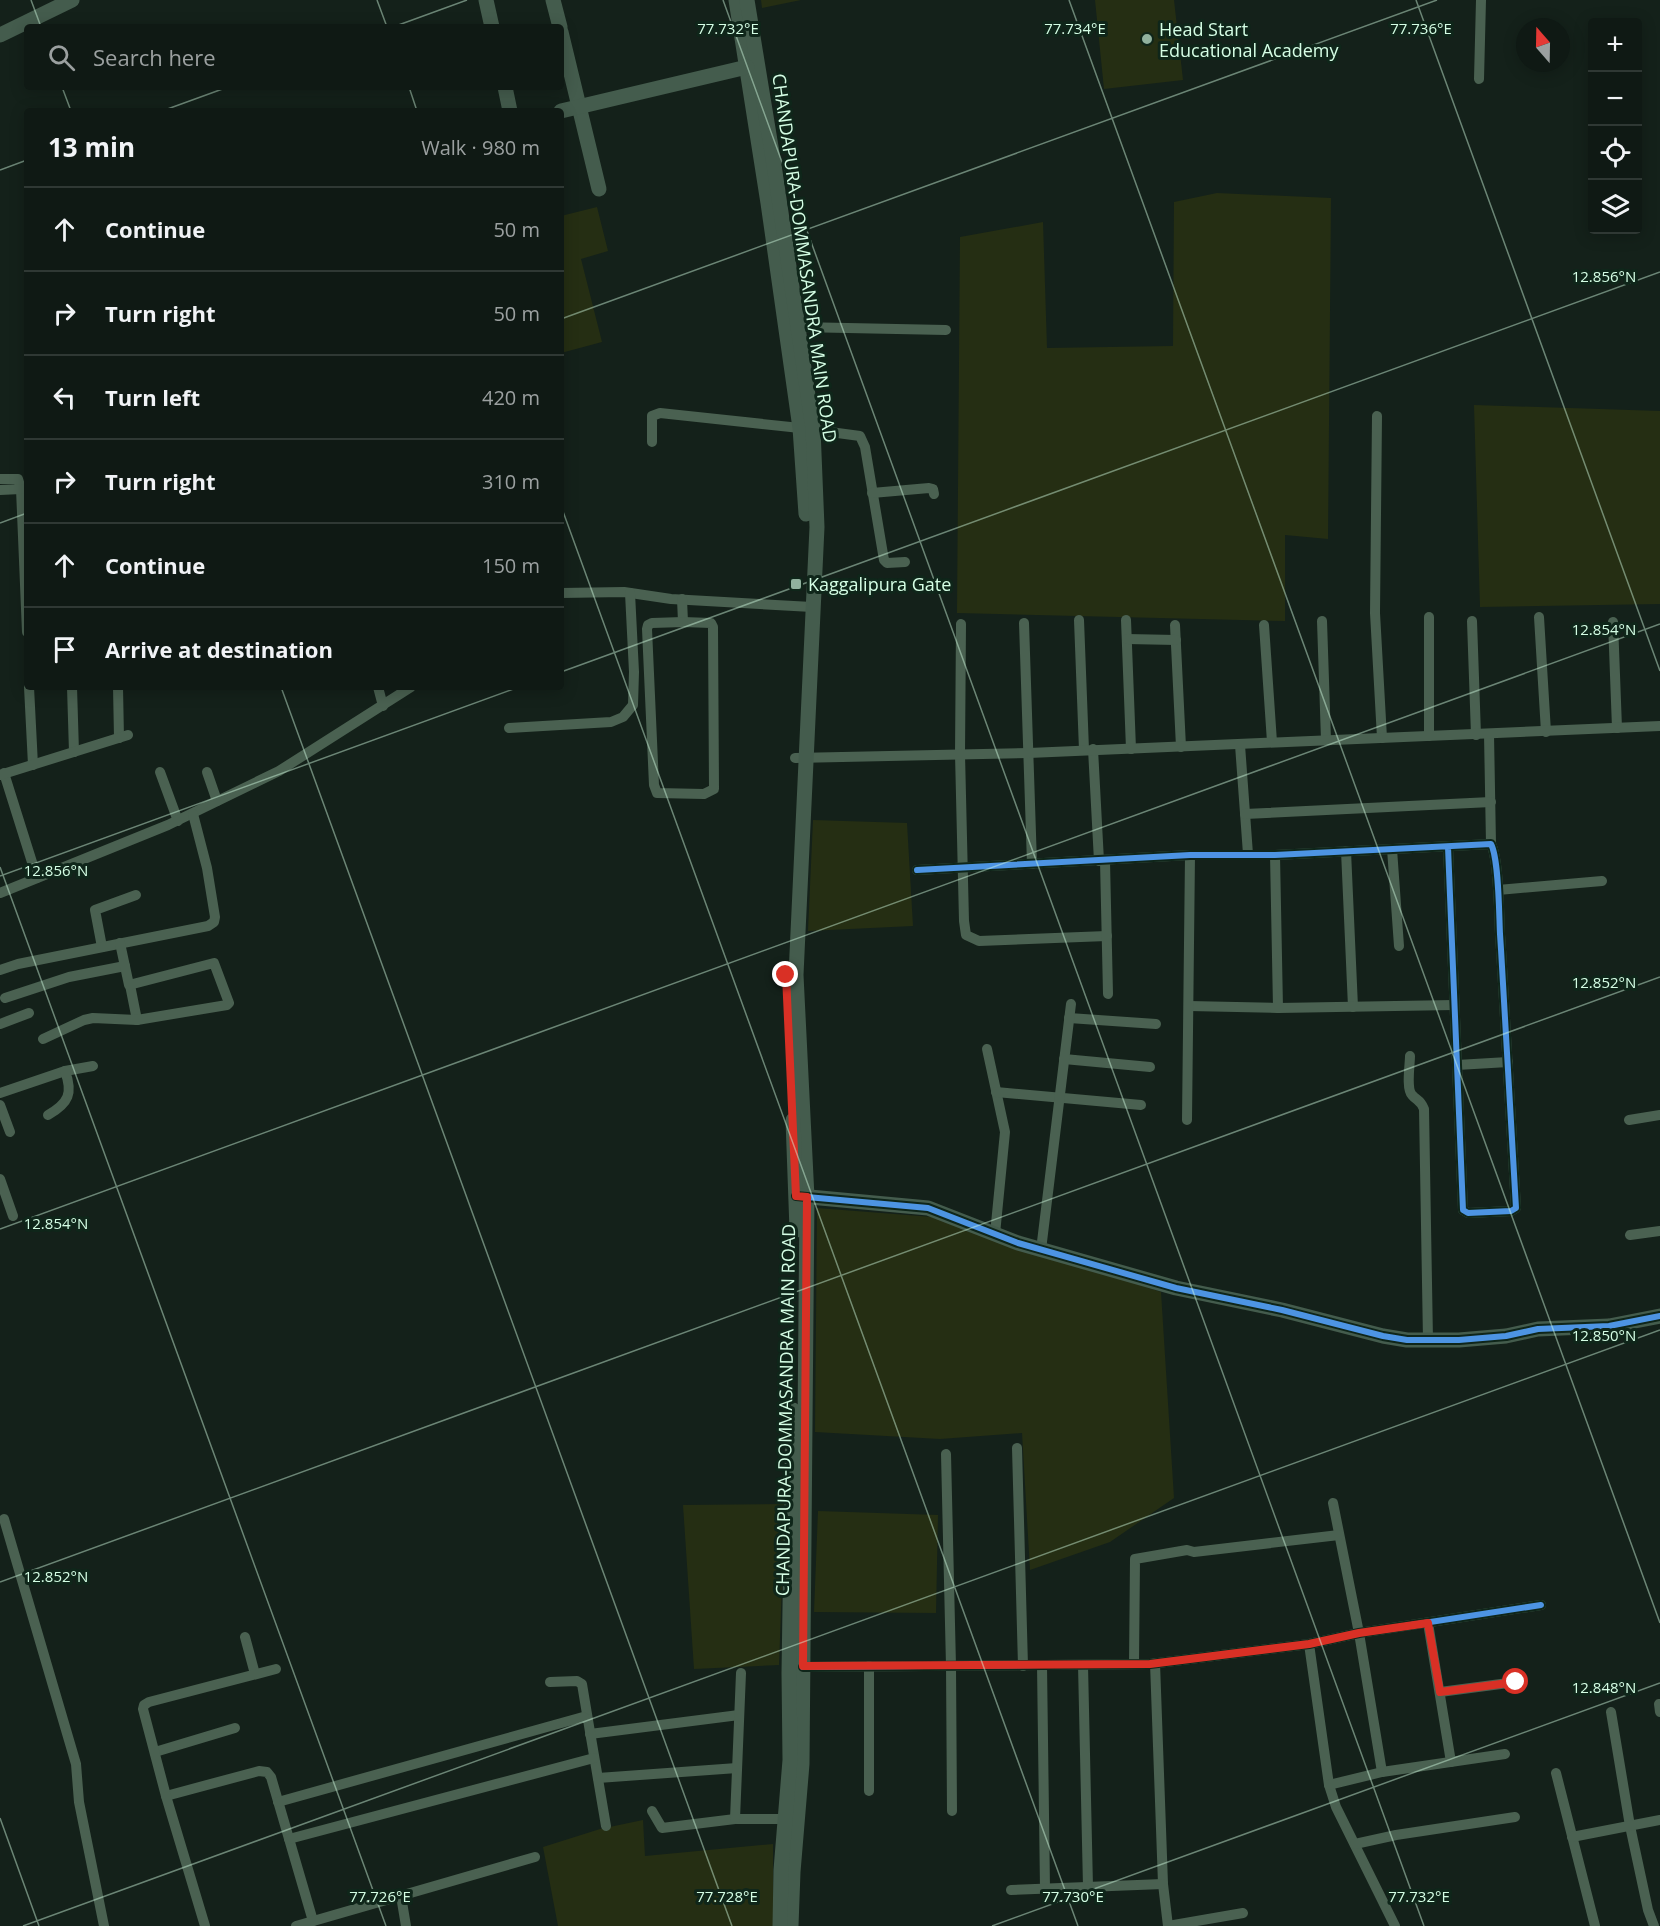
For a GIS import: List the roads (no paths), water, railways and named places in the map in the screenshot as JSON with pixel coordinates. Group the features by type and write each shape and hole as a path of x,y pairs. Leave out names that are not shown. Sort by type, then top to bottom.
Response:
{"main road":[{"path":"0,35 72,0"},
{"path":"486,0 491,24"},
{"path":"553,0 559,24"},
{"name":"CHANDAPURA-DOMMASANDRA MAIN ROAD","path":"736,0 807,428"},
{"name":"CHANDAPURA-DOMMASANDRA MAIN ROAD","path":"747,0 798,327 807,428 807,606 786,975 802,1196 802,1764 781,1870 780,1926"},
{"path":"564,44 599,189"},
{"path":"564,110 747,67"},
{"path":"506,90 509,108"},
{"path":"802,1196 928,1208 1041,1250 1176,1288 1282,1310 1407,1340 1459,1340 1506,1336 1538,1329 1609,1326 1660,1316"},
{"name":"CHANDAPURA-DOMMASANDRA MAIN ROAD","path":"791,1926 793,1872 789,1673 802,1196"}],"street":[{"path":"1479,79 1481,0"},
{"path":"798,327 946,330"},
{"path":"652,442 652,416 654,414 807,428 860,436 865,447 884,560 887,563 905,562"},
{"path":"1377,416 1375,613 1382,738"},
{"path":"0,479 18,479 21,489 24,560"},
{"path":"872,493 929,488 933,489 934,494"},
{"path":"0,490 21,489"},
{"path":"564,592 630,593 682,599 807,606"},
{"path":"510,728 611,722 623,717 629,711 633,705 634,672 630,593"},
{"path":"682,599 683,622"},
{"path":"1429,617 1429,736"},
{"path":"1539,617 1546,732"},
{"path":"1079,620 1088,750 1102,861 1108,994"},
{"path":"1126,620 1131,749"},
{"path":"1322,621 1326,740"},
{"path":"1472,621 1476,735"},
{"path":"683,622 711,623 713,627 714,789 704,794 657,793 654,785 647,629 652,623 683,622"},
{"path":"1613,622 1617,728"},
{"path":"1024,623 1032,864"},
{"path":"961,624 960,754 966,935 978,941 1107,936"},
{"path":"1175,625 1181,747"},
{"path":"1264,625 1272,742"},
{"path":"1127,639 1176,640"},
{"path":"29,690 33,765"},
{"path":"72,690 74,752"},
{"path":"37,878 2,774 123,736 118,690"},
{"path":"379,690 383,706"},
{"path":"0,893 178,821 279,771 407,690"},
{"path":"800,758 1029,753 1660,726"},
{"path":"1448,847 1463,1210 1468,1214 1511,1211 1516,1208 1498,891 1491,844 1489,734"},
{"path":"1240,745 1248,854"},
{"path":"160,772 178,821"},
{"path":"207,772 218,801"},
{"path":"1245,814 1491,802"},
{"path":"0,970 18,964 208,926 214,922 207,868 192,814"},
{"path":"917,870 1190,855 1275,855 1491,844"},
{"path":"1392,849 1400,946"},
{"path":"1346,851 1353,1007"},
{"path":"1187,1120 1190,855"},
{"path":"1275,855 1278,1008"},
{"path":"1498,891 1602,881"},
{"path":"102,947 95,910 136,895"},
{"path":"120,943 137,1020"},
{"path":"43,1040 93,1018 137,1020 229,1003 214,963 130,985"},
{"path":"4,998 69,977 125,966"},
{"path":"1041,1250 1071,1004"},
{"path":"1189,1006 1278,1008 1454,1005"},
{"path":"0,1024 29,1013"},
{"path":"1069,1018 1156,1024"},
{"path":"987,1049 1005,1131 995,1234"},
{"path":"1410,1056 1409,1090 1412,1096 1420,1100 1424,1109 1428,1340"},
{"path":"1064,1059 1150,1066"},
{"path":"1457,1065 1508,1062"},
{"path":"0,1093 65,1071 93,1066"},
{"path":"48,1115 58,1109 68,1097 70,1085 65,1071"},
{"path":"996,1092 1141,1105"},
{"path":"0,1105 10,1132"},
{"path":"1629,1120 1660,1115"},
{"path":"0,1179 13,1216"},
{"path":"1630,1235 1660,1231"},
{"path":"1017,1448 1023,1666"},
{"path":"946,1454 952,1811"},
{"path":"1333,1503 1359,1633 1382,1772"},
{"path":"4,1519 76,1764 79,1802 104,1926"},
{"path":"1134,1664 1135,1559 1187,1550 1194,1552 1339,1535"},
{"path":"803,1666 1023,1666 1155,1663 1309,1644 1359,1633 1541,1605"},
{"path":"1428,1623 1451,1762"},
{"path":"245,1637 255,1674"},
{"path":"1309,1644 1329,1785 1336,1807 1395,1926"},
{"path":"1155,1663 1163,1884 1168,1926 1243,1913"},
{"path":"1042,1665 1045,1889"},
{"path":"1083,1665 1088,1887"},
{"path":"869,1666 869,1791"},
{"path":"205,1926 166,1796 143,1709 144,1705 148,1702 276,1669"},
{"path":"735,1820 741,1673"},
{"path":"550,1682 577,1681 582,1684 606,1826"},
{"path":"1440,1692 1516,1682"},
{"path":"1611,1712 1630,1826 1648,1910 1654,1926"},
{"path":"590,1734 740,1715"},
{"path":"278,1802 583,1717 588,1720"},
{"path":"155,1752 235,1728"},
{"path":"1329,1785 1382,1772 1505,1754"},
{"path":"289,1839 594,1758"},
{"path":"598,1778 737,1768"},
{"path":"166,1796 259,1771 267,1772 271,1777 313,1921"},
{"path":"1556,1773 1594,1926"},
{"path":"652,1811 662,1828 735,1820 791,1819"},
{"path":"1355,1844 1396,1835 1515,1817"},
{"path":"1572,1837 1660,1820"},
{"path":"296,1926 535,1857"},
{"path":"1011,1890 1163,1884"},
{"path":"401,1896 406,1926"},
{"path":"343,1913 346,1926"}],"place":[{"name":"Head Start Educational Academy","path":"1147,39"},
{"name":"Kaggalipura Gate","path":"796,584"}]}
